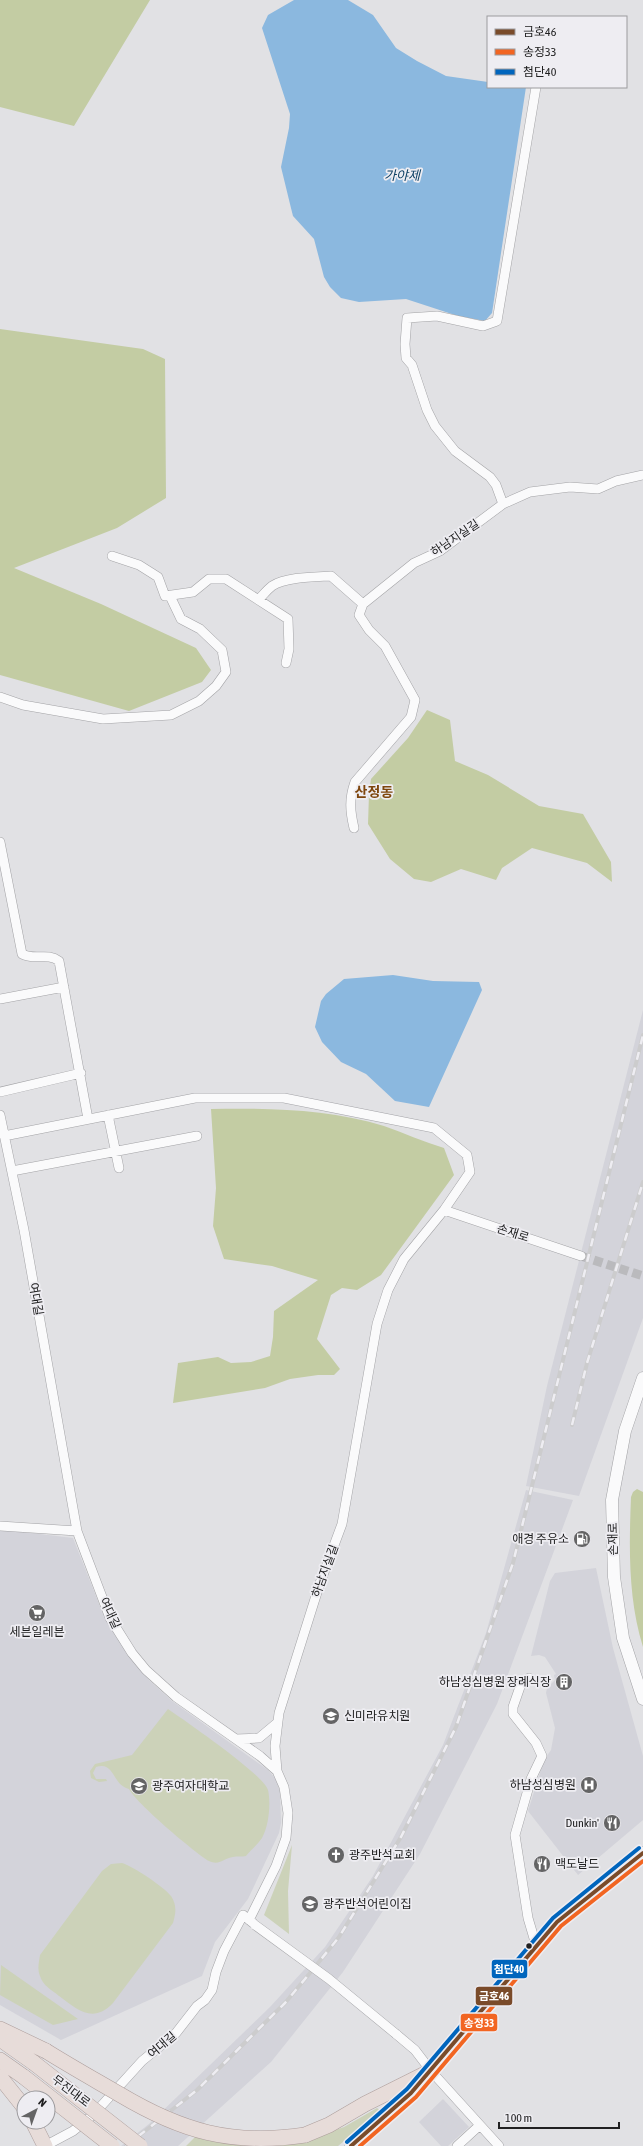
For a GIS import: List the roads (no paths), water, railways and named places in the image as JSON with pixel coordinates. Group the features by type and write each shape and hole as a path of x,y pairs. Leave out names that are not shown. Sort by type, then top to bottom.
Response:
{"highway":[{"path":"0,2029 46,2051 159,2117 195,2134 227,2141 246,2143 267,2143 305,2135 329,2125 366,2104 431,2071"},
{"name":"무진대로","path":"0,2039 34,2063 140,2146"},
{"name":"무진대로","path":"0,2060 112,2146"},
{"path":"4,2081 16,2097"},
{"path":"37,2130 45,2146"}],"main road":[{"name":"손재로","path":"643,1378 625,1431 612,1500 614,1577 623,1638 643,1699"},
{"path":"351,2146 412,2093 557,1922 587,1896 643,1853"}],"street":[{"path":"503,504 496,485 490,477 455,451 435,426 427,410 412,365 406,358 405,344 407,318 437,316 483,326 497,321 536,88"},
{"name":"하남지실길","path":"363,604 414,563 440,551 503,504 530,492 570,487 598,489 616,481 643,475"},
{"path":"112,556 140,565 158,577 165,596 193,592 209,579 226,579 259,599 288,619 289,649 286,663"},
{"path":"259,599 273,586 282,583 302,578 331,576 363,604 359,614 369,630 385,646 415,700 411,717 355,782 351,793 349,809 354,828"},
{"path":"0,698 23,705 103,719 171,715 199,701 216,686 226,672 222,650 200,629 181,618 170,596"},
{"path":"0,842 22,954 28,957 53,956 59,961 81,1073 80,1085 88,1119"},
{"path":"0,999 64,987"},
{"path":"0,1092 81,1073"},
{"name":"하남지실길","path":"4,1136 195,1098 284,1098 434,1128 467,1155 470,1172 444,1210 404,1259 388,1290 377,1324 342,1524 318,1590 279,1713 275,1746 277,1772"},
{"name":"여대길","path":"0,1115 24,1230 77,1531 110,1618 132,1653 146,1670 176,1697 260,1756 277,1772 284,1787 288,1813 286,1838 276,1866 249,1920 224,1952 216,1972 212,1990 205,2000 197,2006 176,2033 142,2061 93,2115 73,2131 45,2146"},
{"path":"108,1115 119,1168"},
{"path":"12,1171 197,1136"},
{"name":"손재로","path":"444,1210 581,1256"},
{"path":"0,1526 77,1531"},
{"path":"529,1678 521,1684 513,1707 513,1714 536,1743 542,1756 531,1779 515,1840 528,1918 536,1945"},
{"path":"236,1739 259,1738 277,1723"},
{"path":"249,1920 329,1979 415,2050 431,2071 499,2146"},
{"path":"457,2146 480,2125"}],"water":[{"name":"가야제","path":"294,0 348,0 373,15 396,48 446,76 487,82 487,88 526,88 492,313 485,321 458,316 406,299 359,302 341,298 330,287 324,277 314,239 293,216 281,167 289,128 290,114 262,28 268,15"},
{"path":"393,975 433,981 479,982 482,990 429,1107 395,1101 366,1074 341,1062 322,1042 315,1027 321,1001 326,994 344,979"}],"tunnel":[{"path":"581,1256 643,1276"}],"railway":[{"path":"126,2146 197,2090 285,2003 339,1937 401,1837 456,1727 513,1563 643,1035"},
{"path":"572,1425 587,1363 643,1182"}],"place":[{"name":"애경 주유소","path":"582,1539"},
{"name":"세븐일레븐","path":"37,1613"},
{"name":"하남성심병원 장례식장","path":"564,1682"},
{"name":"신미라유치원","path":"331,1716"},
{"name":"하남성심병원","path":"589,1785"},
{"name":"광주여자대학교","path":"139,1786"},
{"name":"Dunkin'","path":"612,1823"},
{"name":"광주반석교회","path":"336,1855"},
{"name":"맥도날드","path":"542,1864"},
{"name":"광주반석어린이집","path":"310,1904"}],"district":[{"name":"산정동","path":"374,792"}]}
